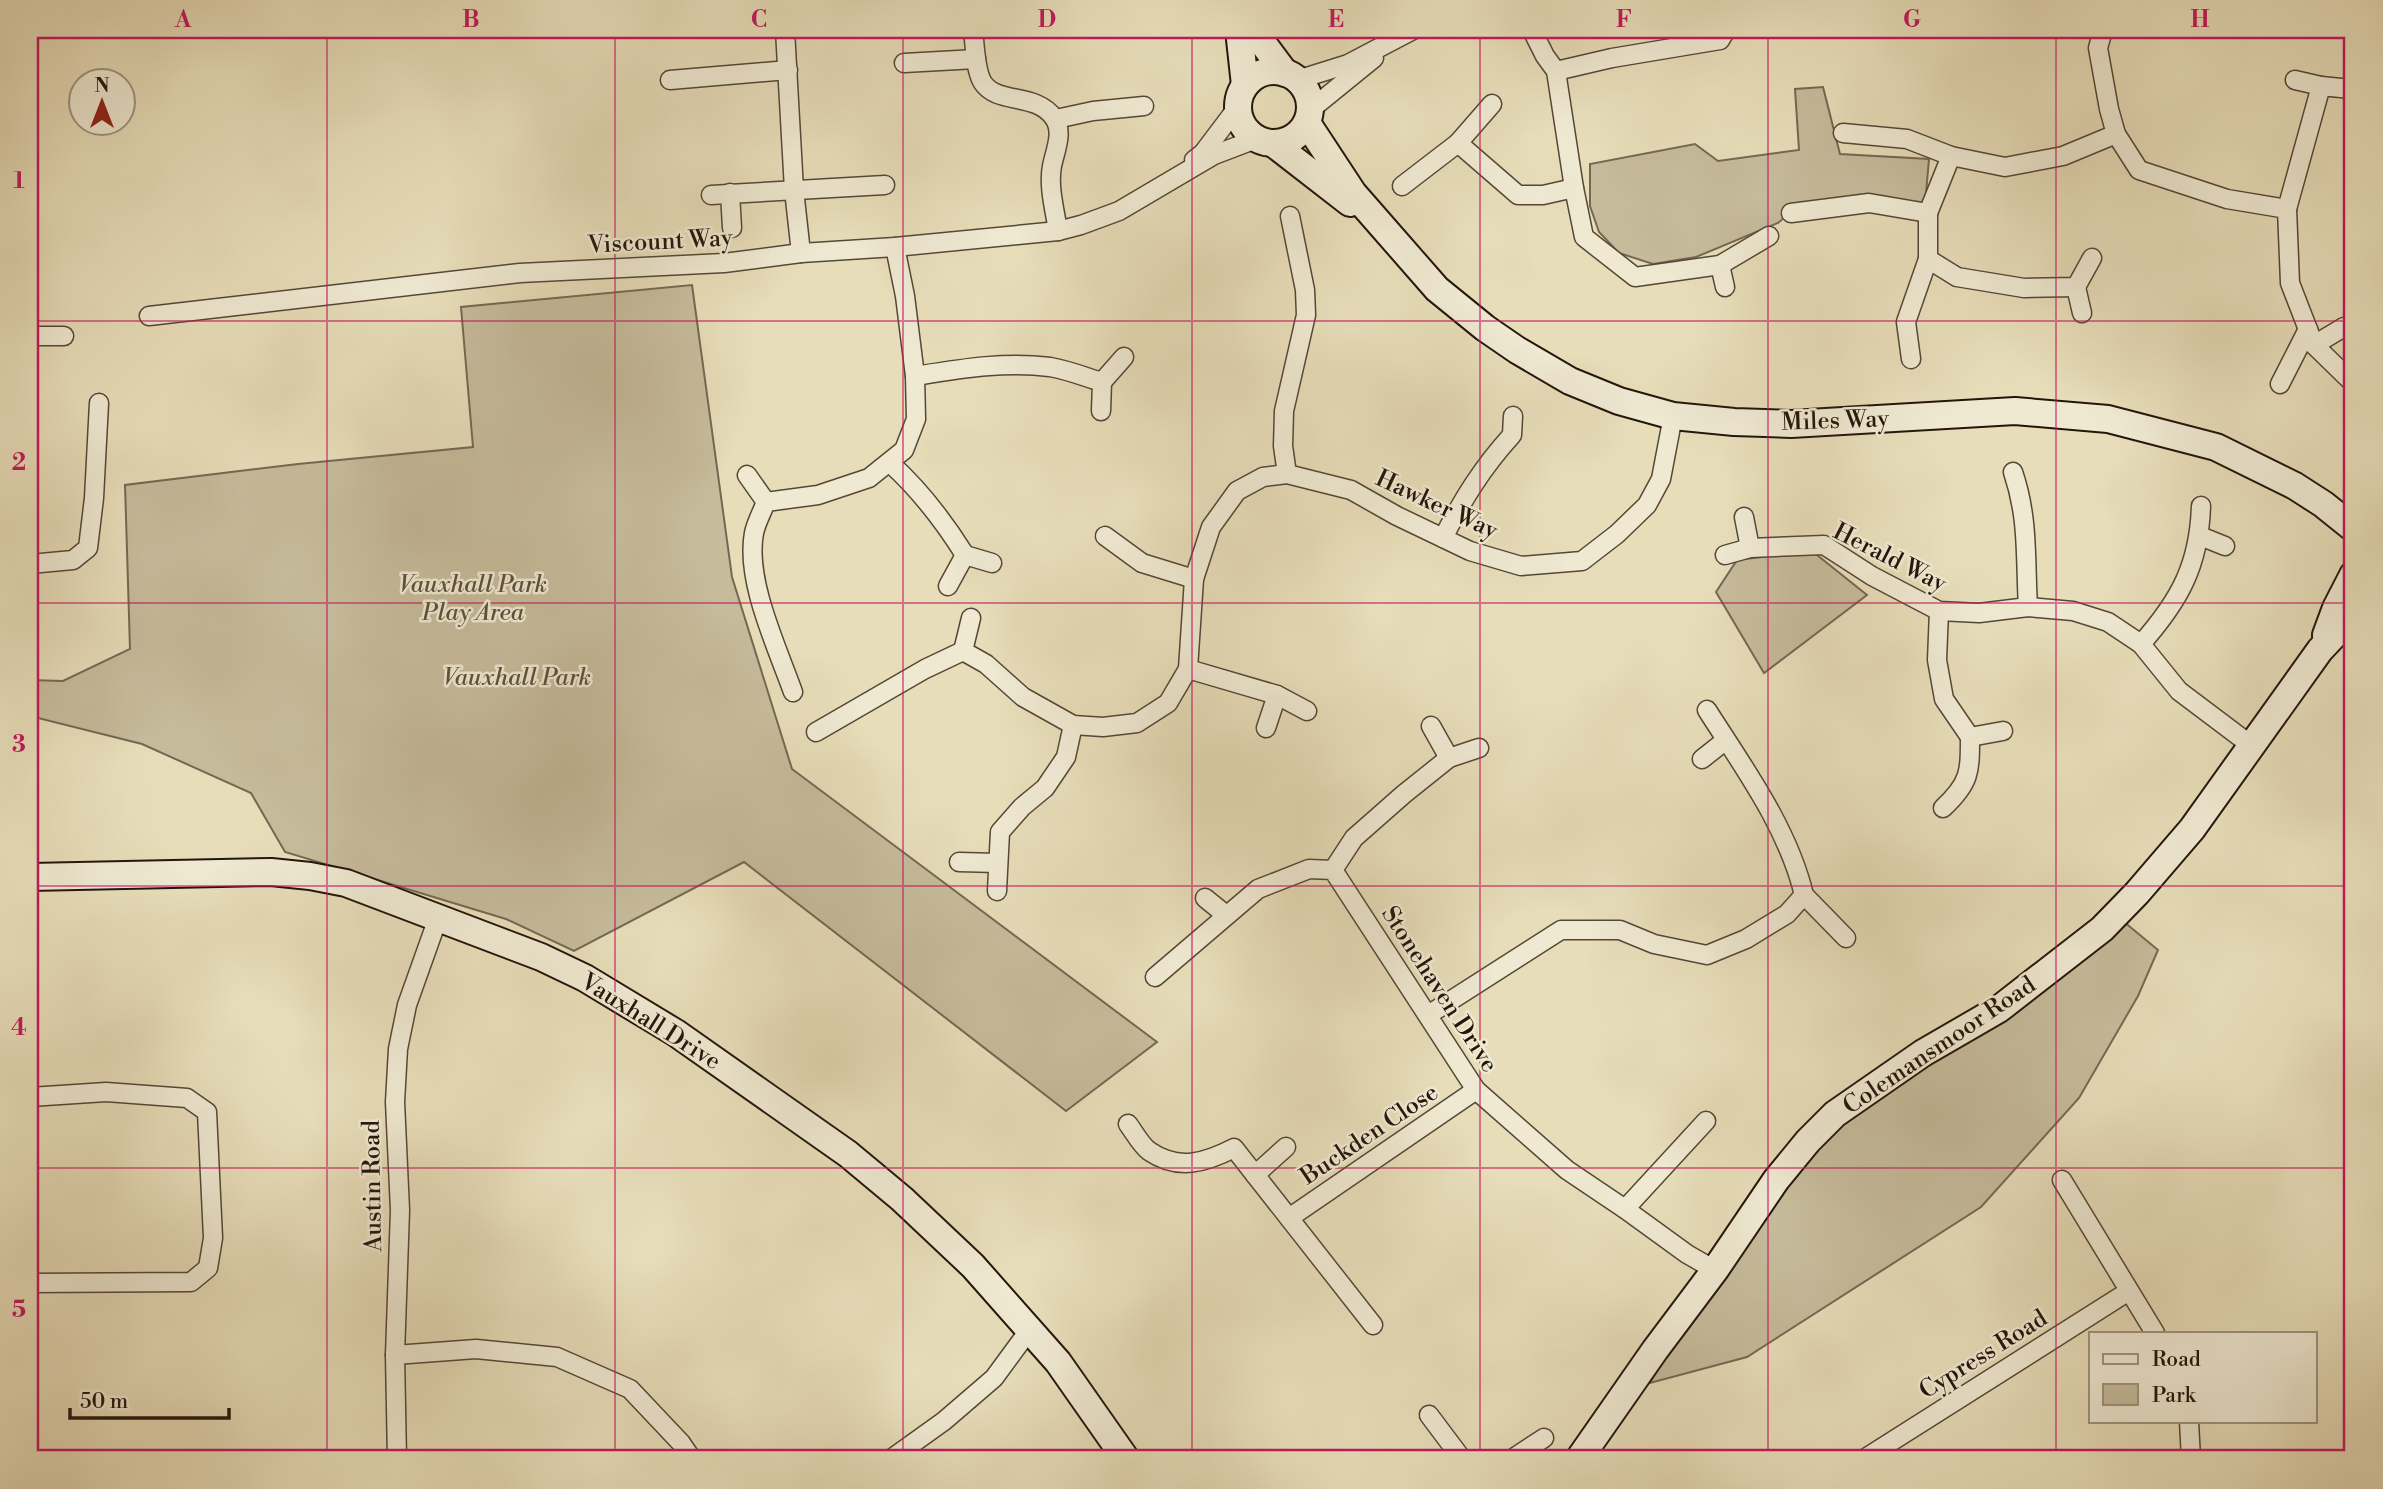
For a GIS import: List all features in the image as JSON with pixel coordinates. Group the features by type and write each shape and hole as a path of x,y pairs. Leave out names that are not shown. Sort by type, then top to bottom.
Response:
{"street":[{"path":"785,30 794,190 801,253"},
{"path":"973,30 976,59 983,83 999,95 1038,103 1056,119 1059,141 1051,169 1058,231"},
{"path":"1239,30 1241,96"},
{"name":"Miles Way","path":"1253,30 1291,76 1303,85 1309,97 1309,116 1353,193 1411,258 1447,297 1485,328 1570,381 1619,401 1673,415 1734,422 1791,424 2015,411 2108,419 2216,447 2295,486 2353,507"},
{"path":"1241,96 1260,74 1273,71 1291,76 1348,64 1413,30"},
{"path":"1532,30 1556,71 1584,237 1635,277 1720,265 1769,236"},
{"path":"1556,71 1612,58 1720,40 1726,30"},
{"path":"2103,30 2098,48 2109,109 2116,134 2139,170 2227,199 2287,209"},
{"path":"1265,142 1292,139 1300,134 1309,116 1396,40"},
{"path":"904,63 976,59"},
{"path":"670,80 788,70"},
{"path":"2295,80 2351,89"},
{"path":"2321,86 2287,209 2290,283 2311,337 2353,383"},
{"name":"Miles Way","path":"1241,96 1241,124 1248,134 1265,142 1333,188 1411,258"},
{"name":"Viscount Way","path":"1164,184 1203,153 1241,96"},
{"path":"1402,186 1458,143 1492,104"},
{"path":"1056,119 1093,111 1144,106"},
{"path":"1843,133 1907,139 1951,156 2005,167 2063,156 2116,134"},
{"name":"Viscount Way","path":"149,316 520,272 724,263 801,253 1058,231 1119,211 1214,155 1265,142"},
{"path":"1458,143 1518,195 1543,195 1574,188"},
{"path":"1911,359 1906,322 1928,259 1928,213 1951,156"},
{"path":"711,195 885,185"},
{"path":"730,193 732,228"},
{"path":"1791,213 1869,203 1928,213"},
{"path":"1287,474 1283,446 1284,411 1307,315 1305,290 1290,216"},
{"path":"766,502 818,495 869,478 904,450 916,419 915,376 905,296 895,247"},
{"path":"2082,313 2076,287 2092,258"},
{"path":"1928,259 1957,277 2024,288 2076,287"},
{"path":"1720,265 1725,287"},
{"path":"2280,384 2311,337 2344,327"},
{"path":"30,336 64,336"},
{"path":"1101,411 1102,382 1124,357"},
{"path":"915,376 1012,365 1051,367 1102,382"},
{"path":"30,564 73,560 88,548 94,498 99,403"},
{"name":"Hawker Way","path":"963,651 986,664 1023,696 1073,725 1103,727 1137,723 1168,703 1188,669 1194,579 1211,527 1237,491 1263,477 1287,474 1351,489 1397,516 1470,551 1521,566 1582,561 1617,534 1647,505 1661,479 1673,415"},
{"path":"1443,538 1465,495 1490,459 1521,437 1513,416"},
{"path":"890,463 916,487 943,520 965,555 992,563"},
{"path":"2013,472 2020,492 2026,528 2028,607"},
{"path":"747,475 766,502"},
{"name":"Miles Way","path":"2295,486 2353,528"},
{"path":"766,502 754,531 752,559 755,583 793,692"},
{"path":"2141,644 2161,622 2185,584 2200,536 2201,506"},
{"path":"1744,517 1750,548"},
{"path":"1105,536 1142,564 1194,579"},
{"path":"2200,536 2225,546"},
{"name":"Herald Way","path":"1725,555 1750,548 1824,545 1872,576 1939,611 1979,613 2028,607 2073,611 2108,622 2141,644 2179,691 2252,747"},
{"path":"948,586 965,555"},
{"name":"Colemansmoor Road","path":"2320,650 2336,608 2353,575"},
{"path":"1939,611 1937,660 1944,699 1970,737 1970,771 1958,794 1943,808"},
{"name":"Colemansmoor Road","path":"1579,1459 1776,1180 1808,1141 1835,1114 1923,1053 1999,1009 2102,929 2192,829 2320,650 2353,615"},
{"path":"816,732 925,669 963,651 971,618"},
{"path":"1188,669 1277,695 1307,711"},
{"path":"1266,728 1277,695"},
{"path":"1707,710 1773,818 1797,866 1804,895 1846,938"},
{"path":"997,891 1000,832 1022,807 1045,788 1066,757 1073,725"},
{"path":"1431,726 1449,758"},
{"path":"1970,737 2003,731"},
{"path":"1702,759 1726,740"},
{"path":"1155,976 1258,889 1309,869 1333,870 1354,838 1404,794 1449,758 1479,748"},
{"path":"959,862 998,863"},
{"name":"Stonehaven Drive","path":"1333,870 1476,1090 1567,1170 1687,1254 1715,1270"},
{"name":"Vauxhall Drive","path":"30,877 271,873 310,876 346,883 541,957 585,978 697,1048 848,1154 902,1199 973,1266 1030,1329 1058,1362 1126,1459"},
{"path":"1428,1015 1561,930 1620,930 1654,944 1707,955 1746,939 1787,914 1804,895"},
{"path":"1205,898 1226,915"},
{"name":"Austin Road","path":"397,1459 395,1354 400,1210 395,1102 398,1049 407,1005 438,918"},
{"name":"Buckden Close","path":"1289,1218 1476,1090"},
{"path":"30,1097 106,1092 187,1098 207,1112 213,1238 208,1268 191,1282 30,1283"},
{"path":"1625,1209 1706,1121"},
{"name":"Buckden Close","path":"1128,1124 1148,1150 1176,1164 1211,1160 1234,1148 1373,1325"},
{"name":"Buckden Close","path":"1255,1175 1286,1147"},
{"path":"2062,1180 2154,1332"},
{"name":"Cypress Road","path":"1864,1459 2129,1291"},
{"path":"891,1459 944,1422 994,1378 1030,1329"},
{"path":"395,1354 476,1349 556,1357 629,1389 681,1443 692,1459"},
{"path":"1429,1415 1462,1459"},
{"path":"2189,1422 2191,1459"},
{"path":"1512,1459 1544,1438"}],"green space":[{"path":"1823,87 1840,154 1929,159 1925,205 1800,204 1778,223 1696,257 1653,264 1619,253 1599,232 1590,206 1590,164 1695,144 1718,161 1799,150 1795,89"},
{"name":"Vauxhall Park","path":"692,285 732,577 792,769 1157,1042 1066,1111 744,862 574,951 506,919 285,852 251,793 142,744 30,716 30,680 63,681 130,649 125,485 473,447 461,307"},
{"path":"1812,551 1867,595 1764,673 1716,592 1737,560"},
{"path":"2123,921 2158,950 2138,996 2079,1098 1981,1207 1747,1357 1650,1383 1673,1341 1823,1138"}],"park label":[{"name":"Vauxhall Park Play Area","path":"473,598"}]}
